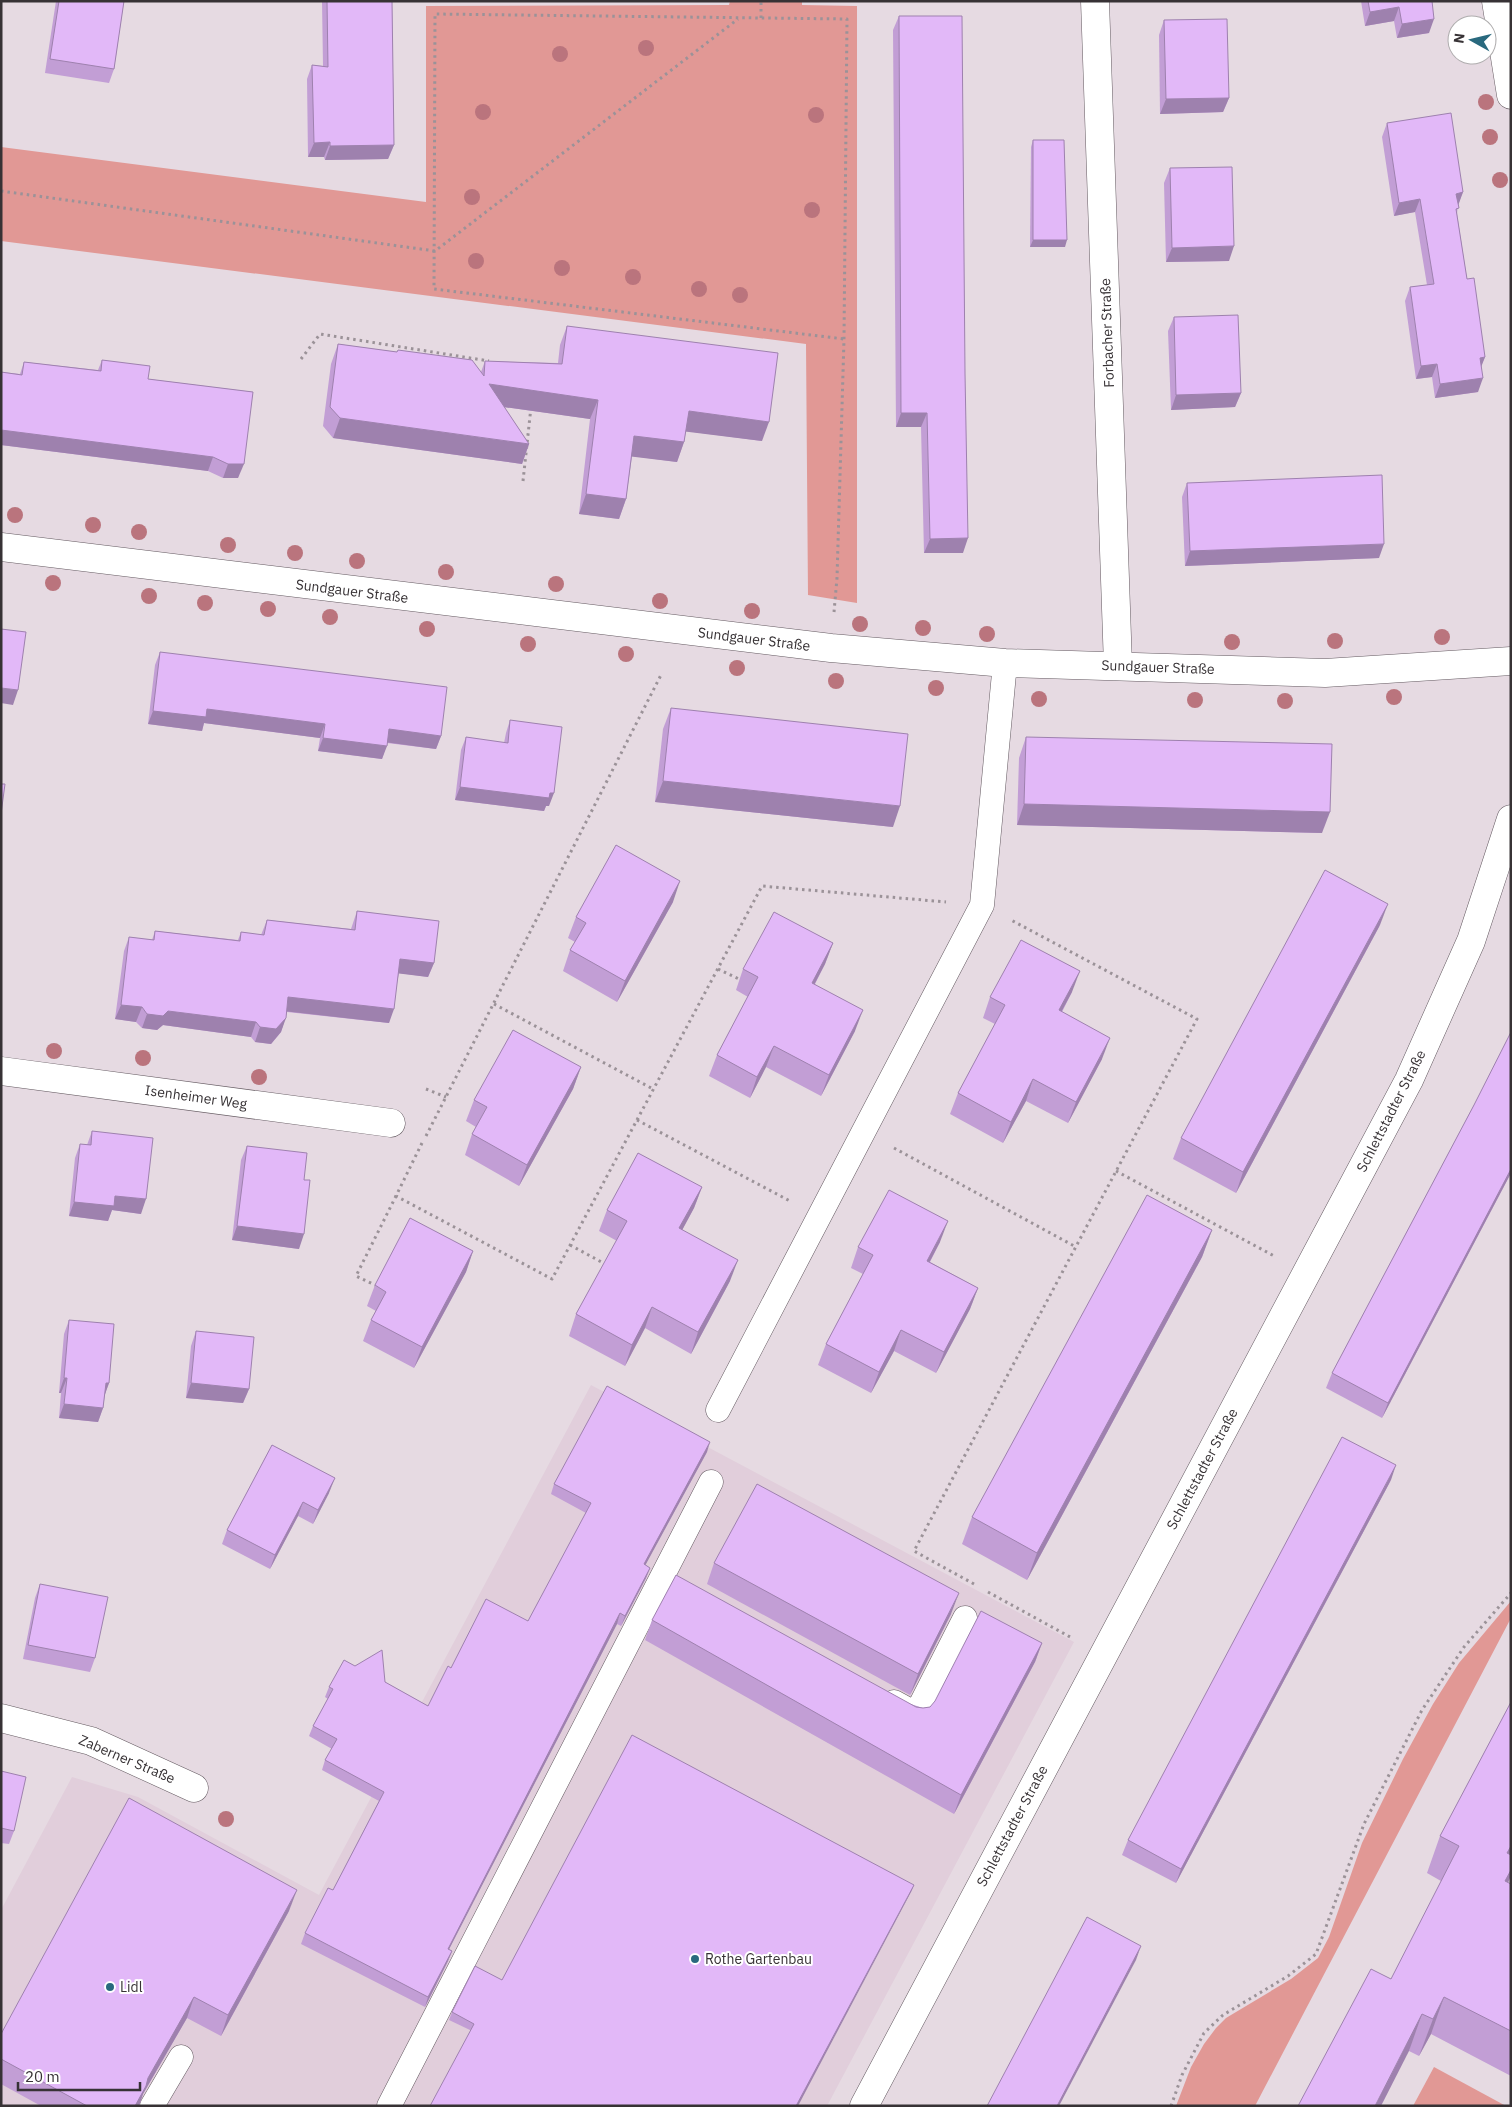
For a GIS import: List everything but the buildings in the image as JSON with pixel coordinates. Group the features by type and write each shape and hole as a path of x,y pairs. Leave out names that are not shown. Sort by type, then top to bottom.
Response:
{"street":[{"name":"Forbacher Straße","path":"1095,1 1118,666"},
{"path":"1496,1 1511,96"},
{"name":"Sundgauer Straße","path":"1,547 821,647 1005,663 1325,673 1511,661"},
{"name":"Schlettstadter Straße","path":"864,2106 1409,1080 1471,941 1511,819"},
{"name":"Isenheimer Weg","path":"1,1071 390,1123"},
{"name":"Zaberner Straße","path":"1,1718 91,1741 194,1788"}],"lane":[{"path":"718,1410 982,905 1005,663"},
{"path":"389,2106 671,1580 711,1482"},
{"path":"872,1690 916,1714 966,1618"},
{"path":"152,2106 181,2057"}],"path":[{"path":"761,1 761,18"},
{"path":"834,612 837,578 844,339 846,19 435,14 434,289 844,339"},
{"path":"1,191 435,251 739,18"},
{"path":"301,359 320,334 490,361"},
{"path":"523,481 532,398"},
{"path":"377,1286 356,1276 662,673"},
{"path":"396,1196 552,1279 762,886 982,905 1197,1019 914,1551 1074,1639"},
{"path":"718,968 741,980"},
{"path":"494,1004 653,1089"},
{"path":"426,1088 446,1097"},
{"path":"636,1119 819,1217"},
{"path":"864,1132 1076,1247"},
{"path":"1116,1171 1277,1258"},
{"path":"570,1245 607,1265"},
{"path":"1171,2106 1182,2075 1204,2032 1223,2015 1288,1976 1316,1954 1364,1824 1422,1710 1464,1647 1511,1592"}],"shaded area":[{"path":"730,1 802,1 802,5 857,6 857,603 808,595 806,344 1,241 1,147 426,202 426,6 729,5"},
{"path":"591,1385 1074,1642 827,2106 1,2106 1,1910 72,1777 138,1797 319,1895"},
{"path":"1511,1601 1511,1618 1255,2106 1176,2106 1191,2067 1216,2028 1226,2018 1291,1979 1318,1958 1329,1937 1362,1843 1403,1759 1433,1704 1459,1663"},
{"path":"1434,2067 1506,2106 1413,2106"}],"place":[{"name":"Rothe Gartenbau","path":"695,1959"},
{"name":"Lidl","path":"110,1987"}]}
